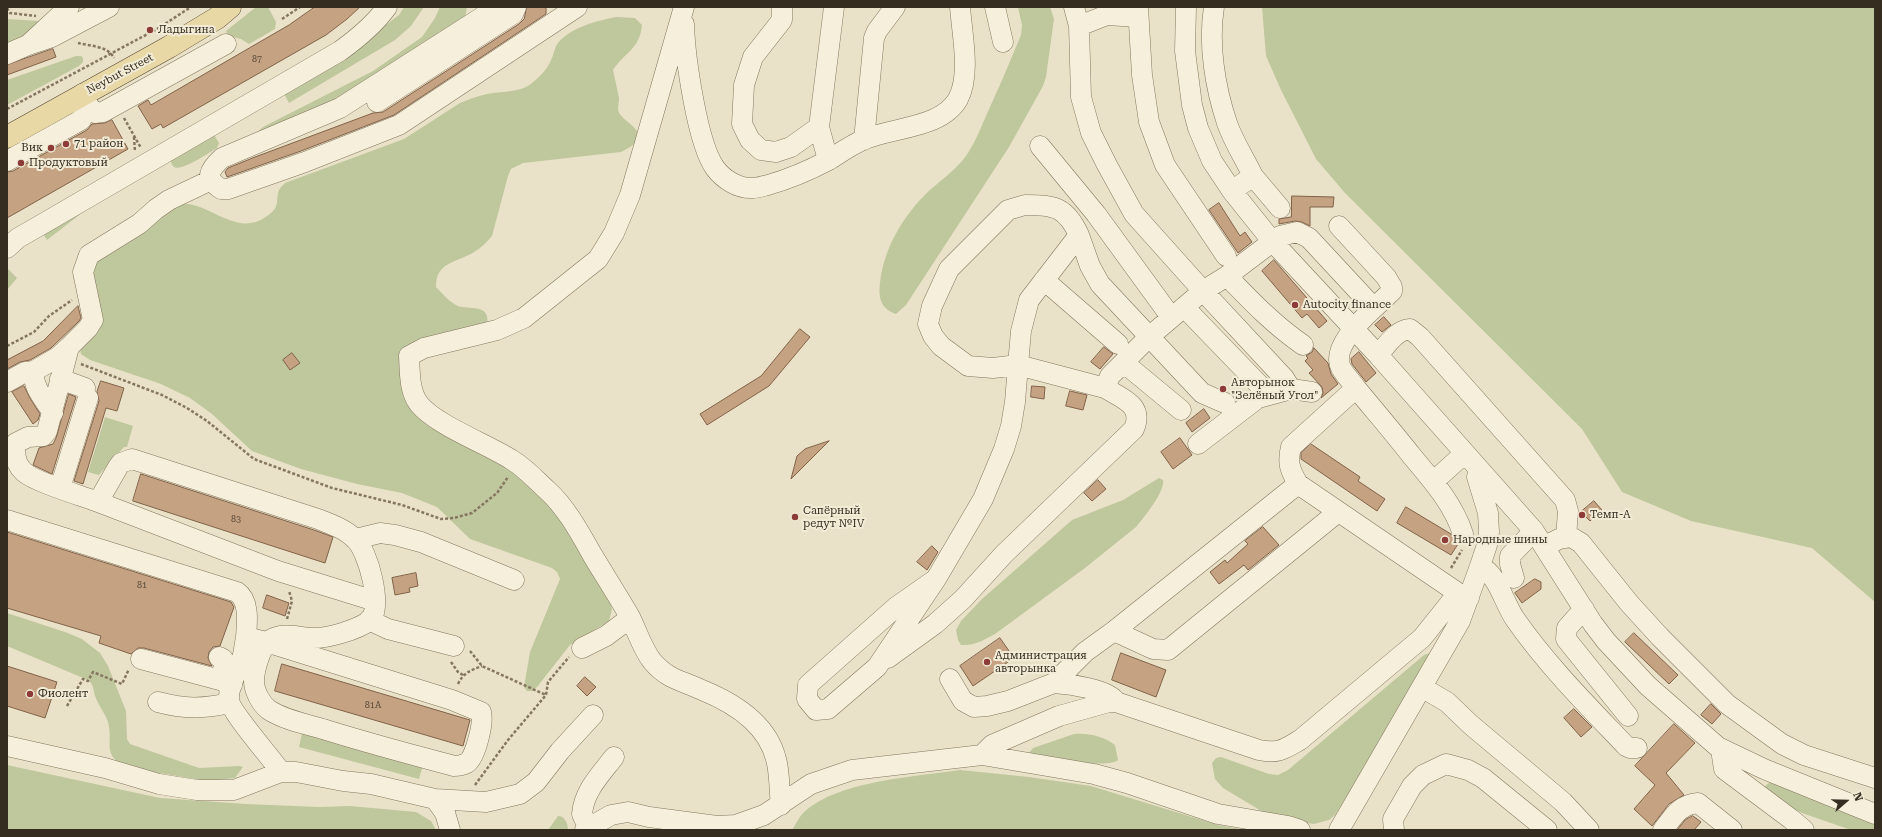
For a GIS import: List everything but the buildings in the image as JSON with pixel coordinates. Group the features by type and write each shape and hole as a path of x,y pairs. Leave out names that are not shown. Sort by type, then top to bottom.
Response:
{"main road":[{"name":"Neybut Street","path":"7,137 85,100 217,18 230,7"}],"street":[{"path":"7,54 52,37 109,7"},
{"path":"7,248 18,238 149,163 340,50 360,37 379,18 387,7"},
{"path":"494,7 490,12 340,108 222,158 213,166 210,173 211,180 221,189 228,188 305,162 399,125 551,16 577,7"},
{"path":"377,102 513,14 516,7"},
{"path":"782,7 782,20 753,57 744,85 742,124 750,140 761,150 776,152 791,147 819,127"},
{"path":"828,160 819,127 834,7"},
{"path":"864,140 874,38 877,31 895,7"},
{"path":"684,8 684,39 696,114 706,150 714,167 722,176 733,184 752,188 783,181 828,160 864,140 933,120 945,114 953,107 958,98 965,75 960,7"},
{"path":"995,7 1003,42"},
{"path":"1074,7 1079,26 1081,97 1091,133 1107,166 1134,214 1202,291 1284,378 1292,389"},
{"path":"1186,7 1184,51 1192,105 1198,128 1212,161 1232,191 1272,241 1353,330 1378,355 1540,538 1584,609 1606,641 1648,686 1710,742 1724,751 1764,769 1875,814"},
{"path":"1214,7 1211,26 1216,76 1228,124 1253,176 1280,208"},
{"path":"684,8 630,195 614,234 598,259 524,318 497,330 424,348 409,356 411,384 419,403 432,416 517,464 549,491 570,518 630,618 652,660 671,678 702,689 732,704 751,717 767,736 776,759 780,805"},
{"path":"1079,26 1107,11 1138,12 1142,75 1149,122 1165,165 1226,256"},
{"path":"28,45 64,12"},
{"path":"85,100 95,113 103,112 226,44"},
{"path":"7,162 81,120 85,100"},
{"path":"1040,146 1178,312 1269,395"},
{"path":"1232,191 1253,176"},
{"path":"211,180 169,200 156,209 140,224 89,255 83,272 93,320 67,353 53,413 47,431 43,436 28,437 16,443 15,456 25,472 60,488 278,571 375,601"},
{"path":"936,579 896,607 808,686 807,699 816,710 828,709 877,667 935,624 963,599 1004,554 1134,429 1138,419 1135,408 1105,388 1018,365 993,368 968,366 941,346 933,336 928,324 932,306 949,269 1008,210 1025,204 1044,205 1062,210 1074,225 1090,266 1100,284 1202,393 1225,403"},
{"path":"1339,226 1386,277 1392,287 1392,291 1353,330 1339,352 1340,366 1448,502 1459,523 1463,541"},
{"path":"1105,388 1110,376 1150,336 1202,291 1227,276 1272,241 1280,236 1292,232 1303,234 1309,238 1374,308"},
{"path":"877,667 936,579 983,499 1004,449 1011,426 1015,402 1020,331 1029,300 1079,235"},
{"path":"1227,276 1283,331 1303,345"},
{"path":"1044,280 1118,344"},
{"path":"1378,355 1398,333 1404,329 1410,329 1420,337 1565,500 1568,511 1566,538"},
{"path":"7,382 25,372 34,372 67,353"},
{"path":"1124,363 1181,410"},
{"path":"34,372 33,380 53,413"},
{"path":"60,379 86,393 60,488"},
{"path":"1356,388 1291,447 1288,459 1290,470 1298,484 1464,596"},
{"path":"1198,444 1258,398 1292,389 1312,392"},
{"path":"22,469 30,456 32,448"},
{"path":"1433,482 1465,453"},
{"path":"98,502 114,471 121,463 132,459 332,524 356,540 367,560 375,601 374,613 369,620 355,628 328,636 274,639 246,637"},
{"path":"982,755 992,744 1059,716 1090,706 1116,702 1271,753 1278,752 1300,740 1422,638 1464,596 1480,566 1487,545 1489,532 1488,513 1477,478 1479,469"},
{"path":"950,679 963,701 974,707 987,706 1008,701 1054,683 1085,652 1114,631 1298,484"},
{"path":"1114,631 1153,649 1168,650 1338,512"},
{"path":"7,520 237,592 243,596 248,623 243,655 227,689 201,708 182,708 158,702"},
{"path":"356,540 380,533 396,535 421,542 514,580"},
{"path":"1514,578 1510,564 1510,556 1540,538 1571,537 1581,543 1629,603 1660,637 1727,704 1782,744 1804,755 1875,778"},
{"path":"1480,566 1490,572 1514,617 1538,652 1626,746 1630,748 1637,748"},
{"path":"1339,830 1423,688 1460,621 1464,596"},
{"path":"1584,609 1567,628 1566,639 1628,716"},
{"path":"582,648 606,636 630,618"},
{"path":"369,620 388,629 454,646"},
{"path":"274,639 452,700 481,712 483,720 472,755 467,762 454,766 283,717 268,709 257,694 254,682 258,662 274,639"},
{"path":"219,657 223,659 225,663 227,689 242,722 281,772"},
{"path":"134,665 227,689"},
{"path":"1054,683 1075,684 1108,695 1114,698 1116,702"},
{"path":"1423,688 1447,702 1471,725 1563,802 1589,830"},
{"path":"7,746 105,768 159,784 197,790 234,790 281,772 296,772 343,781 371,784 435,799 486,802 520,794 536,782 560,751 593,715"},
{"path":"1724,751 1722,756 1724,769 1791,826"},
{"path":"614,757 592,785 587,795 582,814 586,828 611,815 628,812 648,817 717,826 736,825 764,815 811,784 852,770 982,755 1094,774 1128,783 1218,814 1288,826 1300,830"},
{"path":"1394,830 1393,819 1412,786 1423,775 1446,764 1468,770 1484,778 1547,830"},
{"path":"435,799 445,813 450,830"},
{"path":"1663,830 1680,809 1687,804 1698,803 1732,830"}],"path":[{"path":"7,109 157,29 191,7"},
{"path":"282,19 300,7"},
{"path":"7,8 10,13 64,12"},
{"path":"52,37 97,47 111,53"},
{"path":"125,120 149,163"},
{"path":"7,346 34,332 49,316 69,301 87,292"},
{"path":"67,353 178,403 207,421 254,459 332,488 402,505 441,519 454,518 472,513 497,493 517,464"},
{"path":"1453,566 1463,541"},
{"path":"274,639 292,601 290,593 278,571"},
{"path":"463,676 451,662 454,646 469,650 482,666 546,695"},
{"path":"470,789 508,740 546,695 548,682 572,654 582,648"},
{"path":"68,706 83,679 88,682 93,672 122,684 134,665"},
{"path":"452,700 463,676 482,666"}],"green space":[{"path":"256,7 268,7 276,22 275,29 249,44 241,39 228,36 226,31"},
{"path":"404,7 424,7 411,26 395,40 289,103 281,88 360,44 399,15"},
{"path":"440,7 467,7 465,18 338,104 254,135 263,127 373,71 422,37 435,18"},
{"path":"1018,7 1050,7 1054,19 1046,77 1043,86 1009,147 906,305 896,314 891,312 884,306 880,298 880,283 882,270 891,244 904,220 912,209 931,189 960,163 974,142 1021,35 1022,25"},
{"path":"1262,7 1875,7 1875,602 1812,548 1691,521 1622,492 1582,429 1345,193 1316,159 1281,90 1266,56"},
{"path":"616,17 635,18 642,25 641,33 635,45 613,70 619,98 618,110 621,115 636,129 638,139 621,152 523,163 511,169 492,236 477,250 444,267 437,278 436,287 449,300 458,306 482,310 486,313 487,324 419,341 403,388 509,464 565,523 610,602 612,609 609,621 570,645 537,687 532,691 527,691 524,687 530,652 560,579 557,572 552,568 470,539 437,507 402,493 357,484 301,469 252,451 212,414 190,398 161,384 90,360 81,354 80,348 101,314 94,275 95,262 180,204 203,208 226,219 237,222 249,223 261,220 275,209 279,190 285,183 404,139 467,100 487,94 526,87 534,82 545,70 550,63 558,43 563,37 577,29 601,20"},
{"path":"7,19 39,21 39,31 7,43"},
{"path":"76,56 81,56 83,58 83,62 79,66 7,105 7,80"},
{"path":"213,133 219,143 217,148 183,167 178,168 172,165 170,159"},
{"path":"87,209 47,240 39,228"},
{"path":"7,268 17,278 7,290"},
{"path":"105,417 133,426 127,447 124,447 99,475 88,472"},
{"path":"1159,478 1163,480 1163,485 1158,497 1136,527 1085,568 995,634 975,644 961,645 958,640 956,630 961,621 982,599 1072,520 1123,500"},
{"path":"7,613 82,639 100,653 108,666 126,711 127,739 130,744 199,768 243,767 235,778 208,781 129,768 120,763 114,759 111,754 108,722 96,699 93,687 88,680 7,646"},
{"path":"1432,652 1433,660 1335,815 1329,820 1314,824 1300,822 1263,812 1223,788 1215,779 1212,763 1216,758 1221,757 1269,774 1278,775 1288,770 1424,655"},
{"path":"302,733 423,765 419,779 299,747"},
{"path":"1074,734 1085,734 1106,739 1115,745 1118,760 1111,763 1101,764 1028,754 1033,748"},
{"path":"7,765 160,798 246,804 319,807 350,806 416,812 431,821 436,830 7,830"},
{"path":"960,770 1029,777 1091,786 1218,825 1245,830 792,830 804,812 819,801 837,793 857,786 878,782"},
{"path":"1770,782 1875,823 1875,830 1851,830 1802,813 1794,809 1764,787"},
{"path":"558,816 563,817 566,821 568,830 548,830"}],"place":[{"name":"Ладыгина","path":"150,30"},
{"name":"71 район","path":"66,144"},
{"name":"Вик","path":"51,148"},
{"name":"Продуктовый","path":"21,163"},
{"name":"Autocity finance","path":"1295,305"},
{"name":"Авторынок \"Зелёный Угол\"","path":"1223,389"},
{"name":"Темп-А","path":"1582,515"},
{"name":"Сапёрный редут №IV","path":"795,517"},
{"name":"Народные шины","path":"1445,540"},
{"name":"Администрация авторынка","path":"987,662"},
{"name":"Фиолент","path":"30,694"}]}
